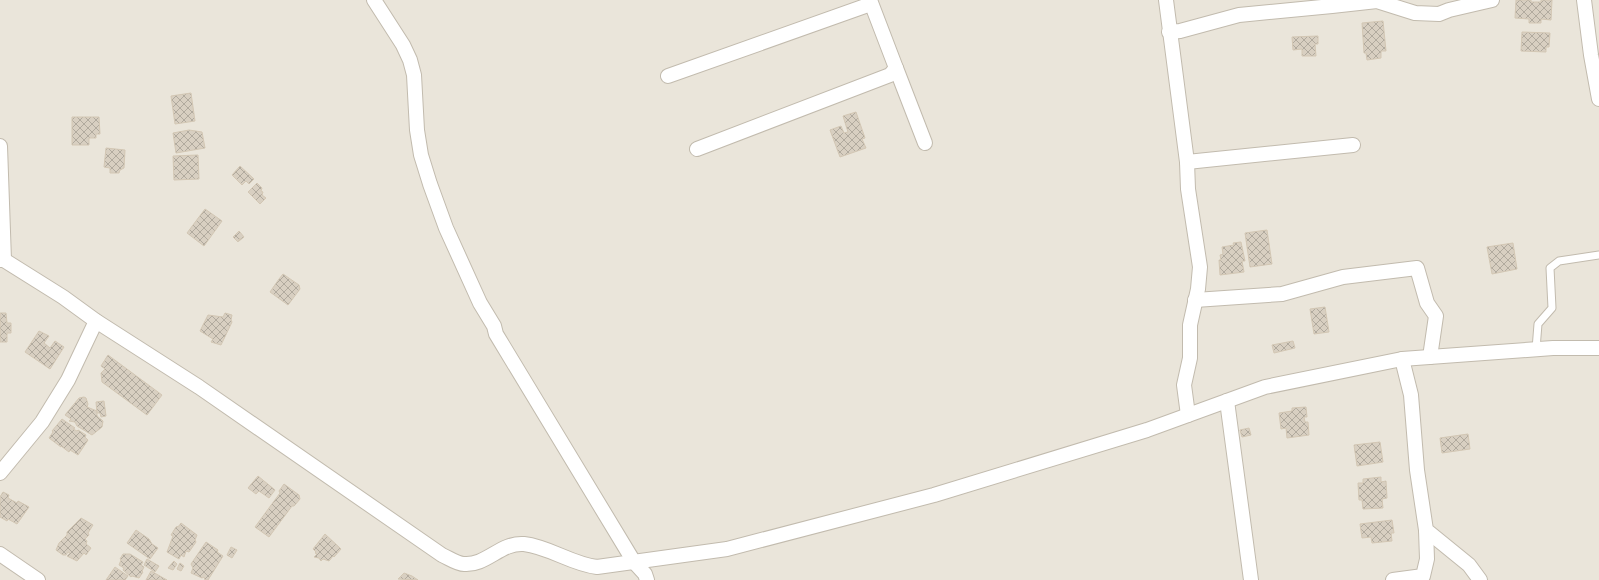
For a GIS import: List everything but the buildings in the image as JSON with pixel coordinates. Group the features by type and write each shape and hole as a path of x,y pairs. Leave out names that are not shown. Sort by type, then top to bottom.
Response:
{"street":[{"path":"374,0 403,45 410,60 414,75 414,107 421,155 446,228 480,303 494,326 496,334 634,562 645,574 647,580"},
{"path":"1166,0 1187,162 1188,189 1200,267 1190,325 1190,358 1184,385 1188,415"},
{"path":"1170,32 1180,32 1239,15 1377,1 1415,14 1439,14 1449,10 1492,0"},
{"path":"1584,0 1591,55 1599,99"},
{"path":"668,76 870,2 925,143"},
{"path":"697,149 890,75 896,68"},
{"path":"1187,162 1353,145"},
{"path":"0,146 2,260 64,296 96,321 206,391 442,555 460,564 472,564 500,549 516,544 524,544 546,549 585,566 597,567 727,549 934,495 1139,432 1265,387 1402,359 1536,349 1599,348"},
{"path":"1195,300 1282,294 1343,277 1417,268 1427,303 1436,316 1430,357"},
{"path":"0,473 42,422 68,380 96,321"},
{"path":"1393,580 1423,576 1427,560 1426,530 1417,470 1411,395 1402,359"},
{"path":"1227,401 1251,580"},
{"path":"1426,530 1469,565 1480,580"},
{"path":"0,554 38,580"}],"lane":[{"path":"1536,349 1538,324 1552,308 1550,268 1559,261 1599,255"}],"shaded area":[{"path":"0,0 1599,0 1599,580 0,580"}]}
